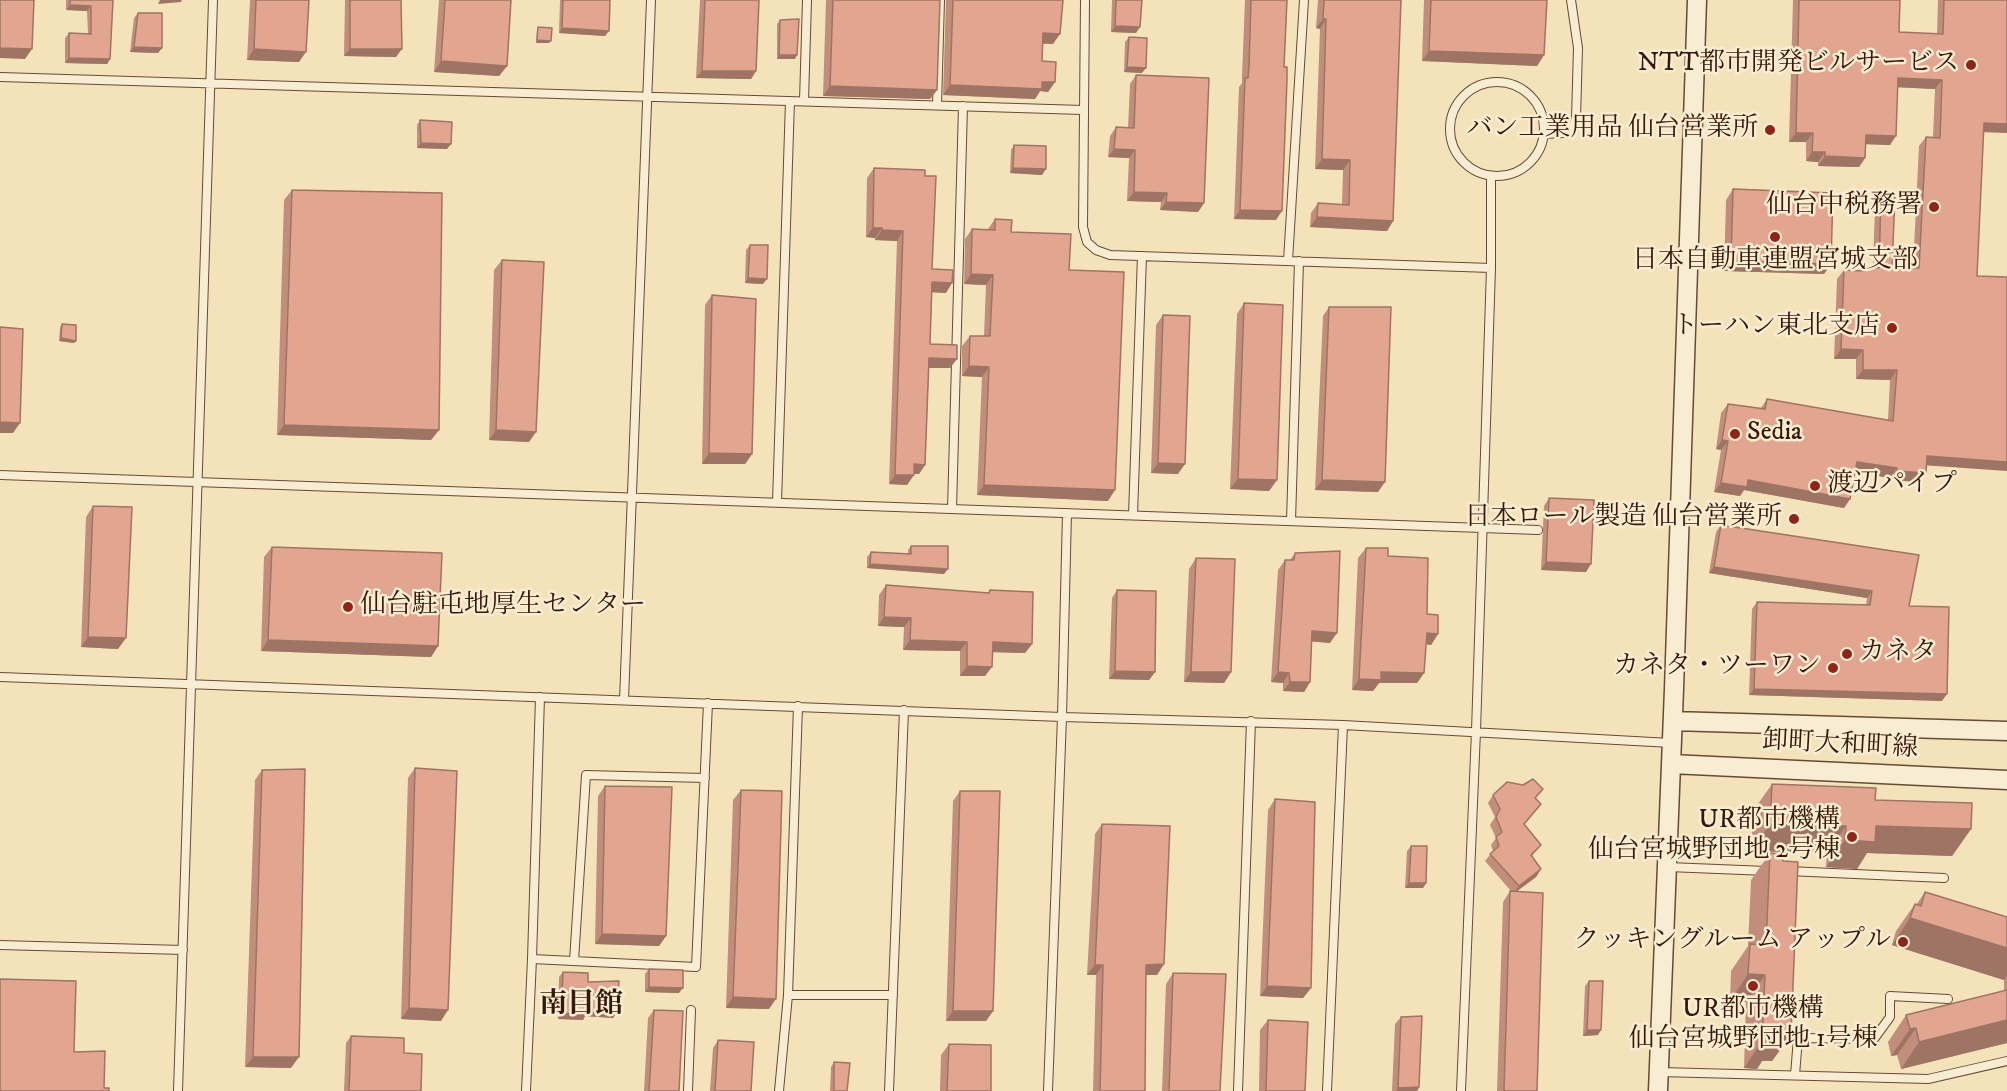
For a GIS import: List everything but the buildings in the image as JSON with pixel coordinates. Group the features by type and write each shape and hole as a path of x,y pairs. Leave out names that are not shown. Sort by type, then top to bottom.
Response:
{"street":[{"path":"1658,1091 1673,721 1696,0"},
{"name":"卸町大和町線","path":"1673,721 2007,731"},
{"name":"卸町大和町線","path":"1671,764 2007,780"}],"lane":[{"path":"178,1091 213,0"},
{"path":"624,700 651,0"},
{"path":"804,102 807,0"},
{"path":"937,105 940,0"},
{"path":"1085,0 1083,227 1087,242 1096,250 1110,255 1491,268"},
{"path":"1288,261 1304,0"},
{"path":"1544,134 1564,133 1571,129 1576,119 1578,48 1571,0"},
{"path":"0,77 1083,110"},
{"path":"1496,81 1512,84 1526,92 1537,104 1543,118 1544,134 1540,149 1532,161 1520,171 1506,176 1491,177 1476,172 1463,163 1454,150 1449,135 1450,118 1456,104 1467,92 1481,84 1496,81"},
{"path":"777,502 790,101"},
{"path":"952,509 963,106"},
{"path":"1461,1091 1476,731 1491,268 1491,177"},
{"path":"1132,515 1142,256"},
{"path":"1292,521 1299,261"},
{"path":"0,475 1538,530"},
{"path":"1048,1091 1067,513"},
{"path":"0,677 1062,717 1343,724 1672,743"},
{"path":"526,1091 540,697"},
{"path":"532,959 696,967 708,703"},
{"path":"779,1091 788,995 798,706"},
{"path":"889,1091 904,710"},
{"path":"1238,1091 1251,721"},
{"path":"1327,1091 1343,724"},
{"path":"574,961 586,775 705,777"},
{"path":"1667,867 1944,878"},
{"path":"0,945 183,950"},
{"path":"788,995 893,995"},
{"path":"1795,1075 1798,1038 1874,1039 1890,1017 1890,996 1948,999"},
{"path":"688,1091 691,1010"},
{"path":"1659,1072 1928,1079 2007,1061"}],"place":[{"name":"NTT都市開発ビルサービス","path":"1971,65"},
{"name":"バン工業用品 仙台営業所","path":"1770,130"},
{"name":"仙台中税務署","path":"1934,207"},
{"name":"日本自動車連盟宮城支部","path":"1775,237"},
{"name":"トーハン東北支店","path":"1892,328"},
{"name":"Sedia","path":"1735,434"},
{"name":"渡辺パイプ","path":"1815,486"},
{"name":"日本ロール製造 仙台営業所","path":"1794,519"},
{"name":"仙台駐屯地厚生センター","path":"348,607"},
{"name":"カネタ","path":"1847,654"},
{"name":"カネタ・ツーワン","path":"1833,668"},
{"name":"UR都市機構 仙台宮城野団地 2号棟","path":"1852,837"},
{"name":"クッキングルーム アップル","path":"1903,942"},
{"name":"UR都市機構 仙台宮城野団地 1号棟","path":"1753,986"}],"district":[{"name":"南目館","path":"581,1006"}]}
